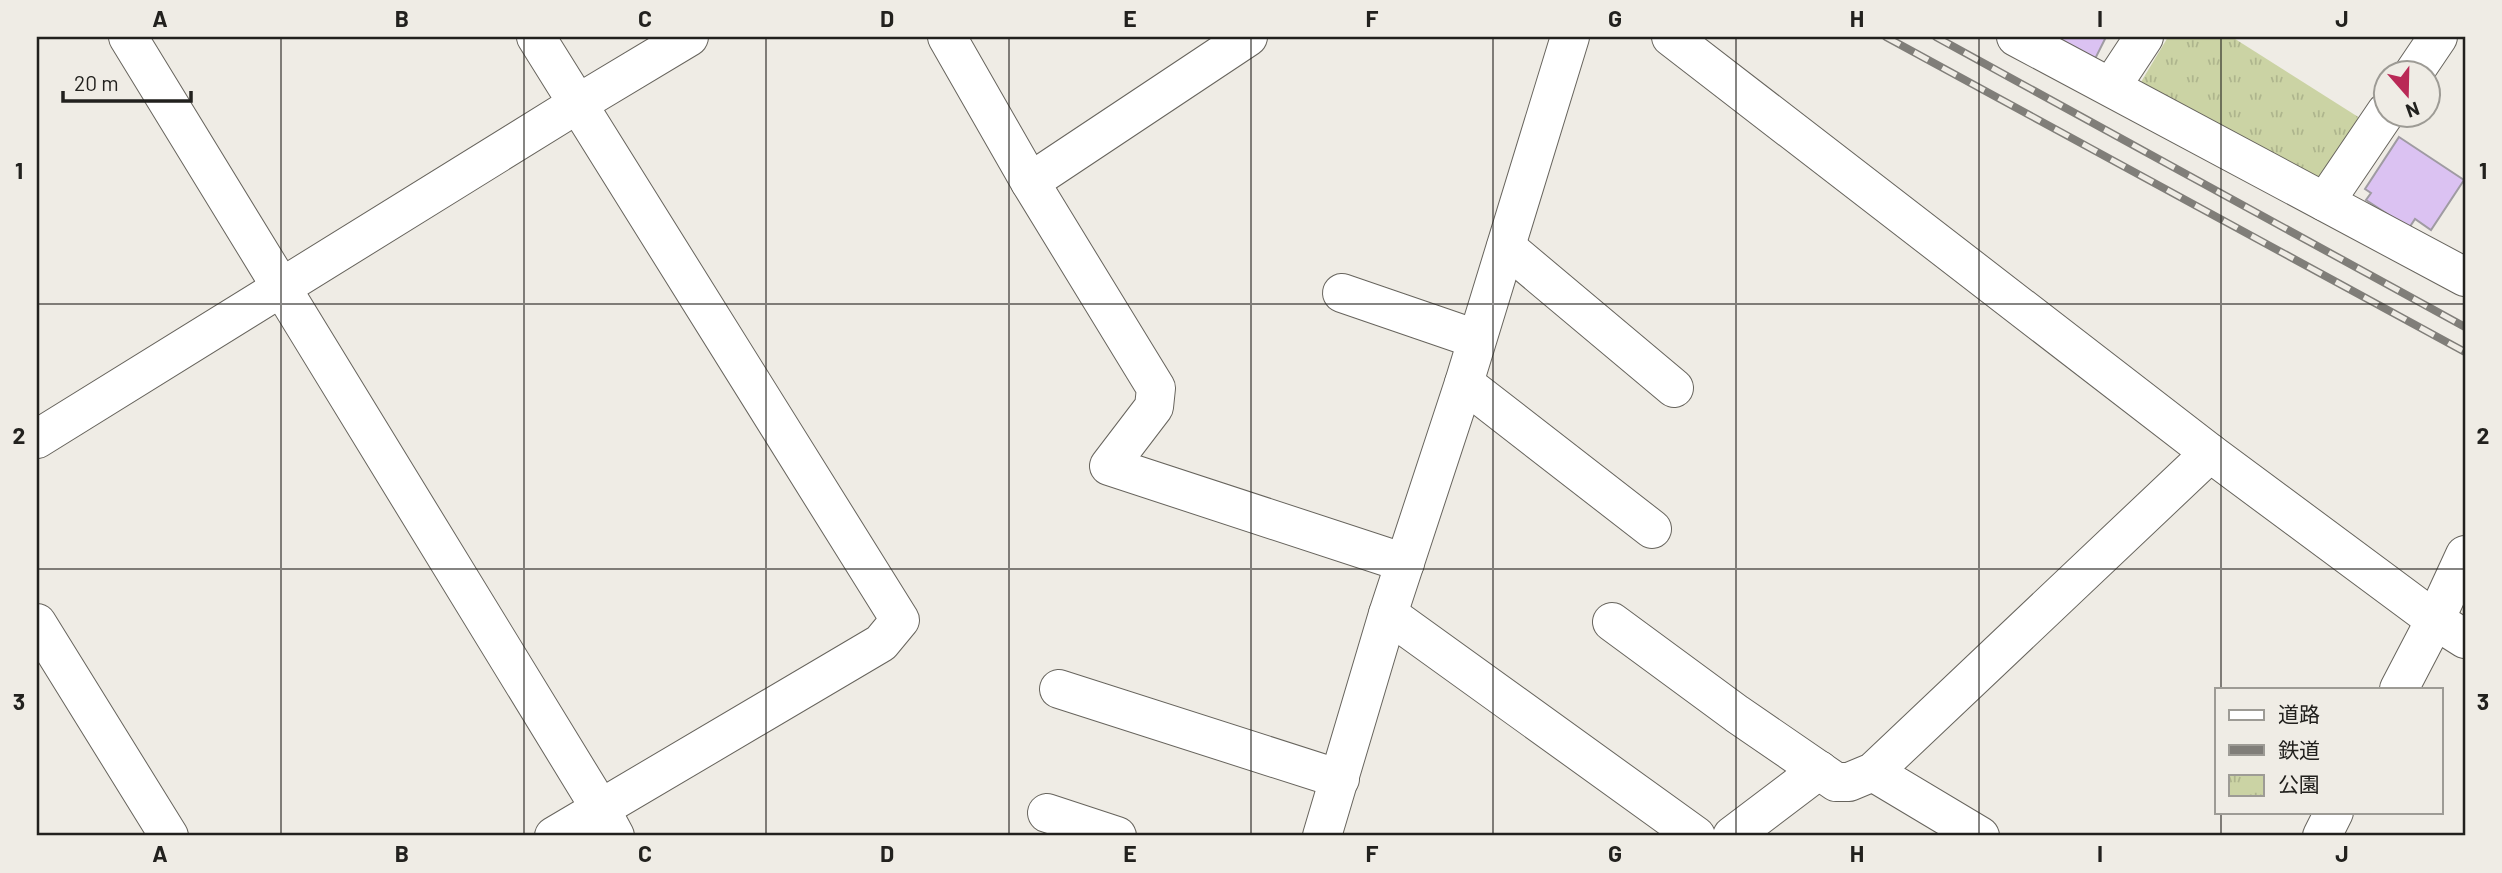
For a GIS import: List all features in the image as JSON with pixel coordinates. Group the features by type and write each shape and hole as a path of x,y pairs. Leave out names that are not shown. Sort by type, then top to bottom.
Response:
{"street":[{"path":"128,37 608,822"},
{"path":"536,37 900,620 881,643 608,822 554,836"},
{"path":"37,439 690,37"},
{"path":"947,37 1030,182 1156,388 1154,407 1109,466 1405,563"},
{"path":"1030,182 1248,37"},
{"path":"1322,836 1388,614 1464,383 1570,37"},
{"path":"1671,37 2210,453 2450,629"},
{"path":"2015,37 2465,277"},
{"path":"2111,87 2144,37"},
{"path":"2422,60 2438,37"},
{"path":"2325,202 2374,130"},
{"path":"1506,247 1674,388"},
{"path":"1342,293 1476,339"},
{"path":"1464,383 1652,529"},
{"path":"1612,622 1737,714 1836,782 1849,782 1873,772 2210,453"},
{"path":"2400,688 2450,629 2465,555"},
{"path":"1388,614 1696,836"},
{"path":"37,623 169,836"},
{"path":"1059,689 1340,779"},
{"path":"1732,836 1819,770"},
{"path":"1873,772 1980,836"},
{"path":"1047,813 1117,836"},
{"path":"2322,836 2333,814"}],"green space":[{"path":"2168,37 2232,37 2363,120 2330,178 2316,178 2141,82"}],"building":[{"path":"2053,37 2106,37 2095,59"},
{"path":"2399,137 2464,180 2431,230 2415,219 2409,228 2366,200 2371,193 2365,189"}],"railway":[{"path":"1886,37 2465,352"},
{"path":"1936,37 2465,327"}]}
